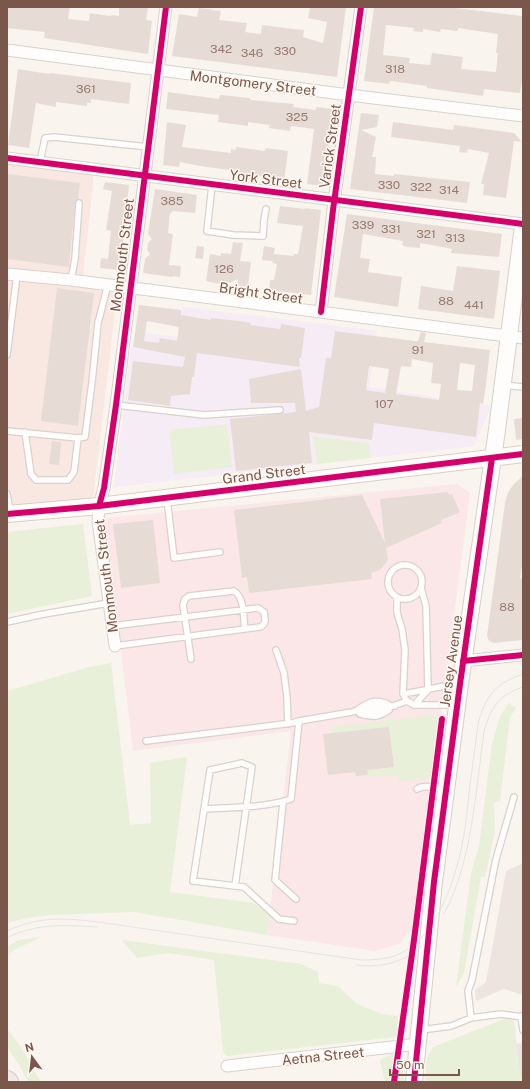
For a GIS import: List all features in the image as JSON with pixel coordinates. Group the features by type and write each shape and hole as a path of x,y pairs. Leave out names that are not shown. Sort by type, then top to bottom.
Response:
{"street":[{"name":"Monmouth Street","path":"115,646 98,521 99,506 104,488 116,406 166,7"},
{"name":"Varick Street","path":"321,312 362,7"},
{"name":"Montgomery Street","path":"7,50 349,95 523,116"},
{"name":"York Street","path":"7,158 144,177 523,225"},
{"name":"Jersey Avenue","path":"414,1082 434,882 463,661 502,385 516,337 523,225"},
{"name":"Bright Street","path":"12,275 45,276 516,337"},
{"name":"Grand Street","path":"8,514 99,506 523,454"},
{"path":"463,661 523,656"},
{"name":"Aetna Street","path":"227,1066 418,1037"}],"lane":[{"path":"40,163 45,138 54,137 148,148"},
{"path":"212,185 207,231 233,235 263,236 266,210"},
{"path":"71,280 75,259 80,203"},
{"path":"7,356 12,275"},
{"path":"7,431 78,438 85,437 98,323 108,284"},
{"path":"502,385 523,387"},
{"path":"116,406 204,415 280,410"},
{"path":"25,432 31,474 36,480 68,480 74,472 78,438"},
{"path":"7,494 8,514"},
{"path":"167,497 174,558 220,552"},
{"path":"414,705 428,690 426,606 422,588 422,577 415,568 410,566 399,566 390,574 388,579 390,590 397,597 406,600 416,596 422,588"},
{"path":"191,659 183,605 185,599 189,596 234,591 239,594 245,629"},
{"path":"397,597 397,613 402,628 405,650 403,694 407,701 414,705 457,705"},
{"path":"7,622 109,603"},
{"path":"112,626 258,608 264,612 265,622 260,627 115,646"},
{"path":"276,650 284,673 288,724"},
{"path":"403,694 428,690 446,685 460,684"},
{"path":"146,741 288,724 352,712 369,702 377,700 395,706"},
{"path":"352,712 379,717 395,706 407,701"},
{"path":"205,809 283,802 291,799 299,721"},
{"path":"235,886 252,767 242,764 219,767 210,770 193,881 235,886 244,887 279,919 294,921"},
{"path":"416,789 426,786 430,788 446,789"},
{"path":"471,1018 468,991 472,980 496,859 514,797"},
{"path":"283,802 275,880 296,899"},
{"path":"418,1037 471,1018 501,1014 522,1017 523,1030"}],"shaded area":[{"path":"7,164 94,174 82,287 117,294 93,499 7,509"},
{"path":"182,307 377,331 369,387 491,406 474,446 371,458 369,443 313,436 317,464 114,487 131,348 143,349 146,333 178,337"},
{"path":"457,484 470,493 413,928 399,944 375,951 267,935 291,731 133,751 105,518"},
{"path":"523,863 523,995 504,989 476,1001 475,990 486,982 506,871"},
{"path":"523,1043 523,1082 521,1082 516,1044"}],"green space":[{"path":"227,424 232,467 174,474 169,430"},
{"path":"313,436 369,443 371,458 317,464"},
{"path":"83,524 92,596 7,614 7,532"},
{"path":"111,663 130,825 151,823 150,763 187,757 170,892 254,903 270,914 267,935 134,912 50,915 27,918 7,923 7,691 89,667"},
{"path":"509,703 516,708 510,717 500,801 494,803 495,832 485,877 481,877 464,973 456,987 471,873 479,846 492,744 500,716"},
{"path":"434,715 438,720 433,778 399,782 397,775 368,777 367,770 394,767 389,727 332,733 331,727"},
{"path":"41,937 14,950 7,956 7,947 18,940"},
{"path":"122,940 301,964 318,972 319,983 338,986 357,1004 382,1014 398,1016 396,1037 227,1056 223,1051 214,960 168,953 137,958"},
{"path":"507,1018 514,1020 521,1082 425,1082 427,1058 433,1047"},
{"path":"7,1028 26,1055 41,1082 28,1082 7,1047"},
{"path":"392,1054 395,1056 391,1082 385,1082 380,1060"},
{"path":"400,1058 403,1061 404,1082 396,1082"}],"building":[{"path":"7,7 70,7 68,19 89,21 90,13 119,16 119,7 148,7 146,20 152,21 148,54 44,38 45,32 7,28"},
{"path":"310,7 346,7 337,77 172,56 179,14 197,17 199,8 221,11 219,20 247,23 245,32 261,34 262,25 304,30 303,37 323,43 327,22 308,18"},
{"path":"374,7 447,7 523,16 523,75 520,93 484,89 483,96 427,88 427,86 398,82 390,81 389,84 364,81","holes":["386,25 414,28 413,31 423,32 423,29 440,32 441,29 458,31 458,28 498,34 496,72 461,69 463,57 432,53 430,65 409,63 410,58 383,55"]},
{"path":"18,69 131,83 129,104 91,99 91,103 87,103 87,106 56,102 56,107 36,103 29,148 8,145"},
{"path":"168,92 219,99 220,95 249,98 251,100 294,104 293,107 316,110 316,107 334,109 323,186 307,184 314,129 291,126 290,131 269,128 270,125 248,122 248,126 218,122 219,115 166,109"},
{"path":"361,113 379,115 377,127 361,130 376,137 372,157 376,157 375,174 394,176 394,174 470,182 467,203 350,189"},
{"path":"167,122 186,125 182,147 231,153 231,149 236,150 236,147 265,151 266,148 288,151 284,181 262,178 262,176 237,171 180,162 179,167 163,165"},
{"path":"393,122 453,130 454,125 514,133 522,142 514,141 506,198 483,195 484,184 481,184 489,153 468,149 467,153 459,152 460,146 391,137"},
{"path":"8,174 80,183 78,199 75,203 69,267 7,259"},
{"path":"105,182 129,185 120,270 100,268 101,258 108,259 111,231 106,230 112,191 103,189"},
{"path":"155,189 197,195 195,213 172,211 172,213 170,213 168,233 173,234 169,265 181,266 180,277 143,273 145,259 150,254 147,250 148,243 152,239 148,234"},
{"path":"280,206 321,210 311,295 269,290 270,280 274,280 277,264 272,263 273,261 262,260 264,246 275,248 274,254 294,256 294,254 298,254 303,226 277,223"},
{"path":"347,214 502,234 499,257 451,253 452,249 420,243 420,248 407,247 402,245 403,241 363,234 360,258 370,259 368,272 402,277 398,307 334,297"},
{"path":"233,242 243,243 240,261 251,262 248,287 237,285 238,279 225,285 206,281 210,254 221,256 221,253 231,254"},
{"path":"197,246 204,247 203,259 195,258"},
{"path":"457,266 500,271 494,319 418,309 421,286 453,291"},
{"path":"57,288 94,293 78,426 41,421"},
{"path":"139,305 181,310 181,315 211,320 211,318 239,321 251,323 250,325 280,329 281,324 305,328 301,358 299,358 300,367 197,353 190,394 171,396 170,406 128,400 133,361 183,367 185,357 133,347","holes":["147,321 179,327 177,341 160,338 159,343 144,341"]},
{"path":"335,331 415,341 418,341 421,332 426,333 424,342 490,350 483,404 480,403 476,437 374,423 372,440 309,432 312,463 236,471 230,419 296,412 295,403 251,403 249,379 301,369 306,411 319,407 326,358 331,358","holes":["412,359 433,363 431,383 441,384 439,400 396,394 401,366 411,367","460,363 475,365 472,391 457,390","369,366 389,369 385,393 366,390"]},
{"path":"523,418 523,439 516,440 514,419"},
{"path":"52,441 61,442 59,465 49,464"},
{"path":"523,476 523,562 520,578 523,579 523,640 494,643 489,641 487,636 505,503 508,492"},
{"path":"448,492 449,495 452,494 460,512 441,520 442,523 386,548 388,559 380,570 371,573 372,579 249,593 247,577 242,578 234,510 362,495 385,543 380,499"},
{"path":"153,520 160,583 121,588 113,524"},
{"path":"389,727 394,767 367,770 368,775 356,776 355,772 328,775 323,734"}],"tram line":[{"path":"7,931 30,923 52,919 63,919 98,922 361,960 372,960 400,954 417,942 427,931 436,918 450,889 459,859 478,724 484,706 498,687 505,682 523,674"},
{"path":"444,914 454,893 467,848 472,825 486,724 493,709 502,698 523,687"},
{"path":"7,938 18,933 40,927 97,927"},
{"path":"356,965 377,966 397,961 414,952 429,938"}],"cycle path":[{"path":"99,506 104,488 116,405 166,7"},
{"path":"321,312 333,210 361,7"},
{"path":"7,158 523,224"},
{"path":"7,514 99,506 523,454"},
{"path":"414,1082 434,882 492,458"},
{"path":"463,661 523,655"},
{"path":"394,1082 414,940 442,719"}]}
